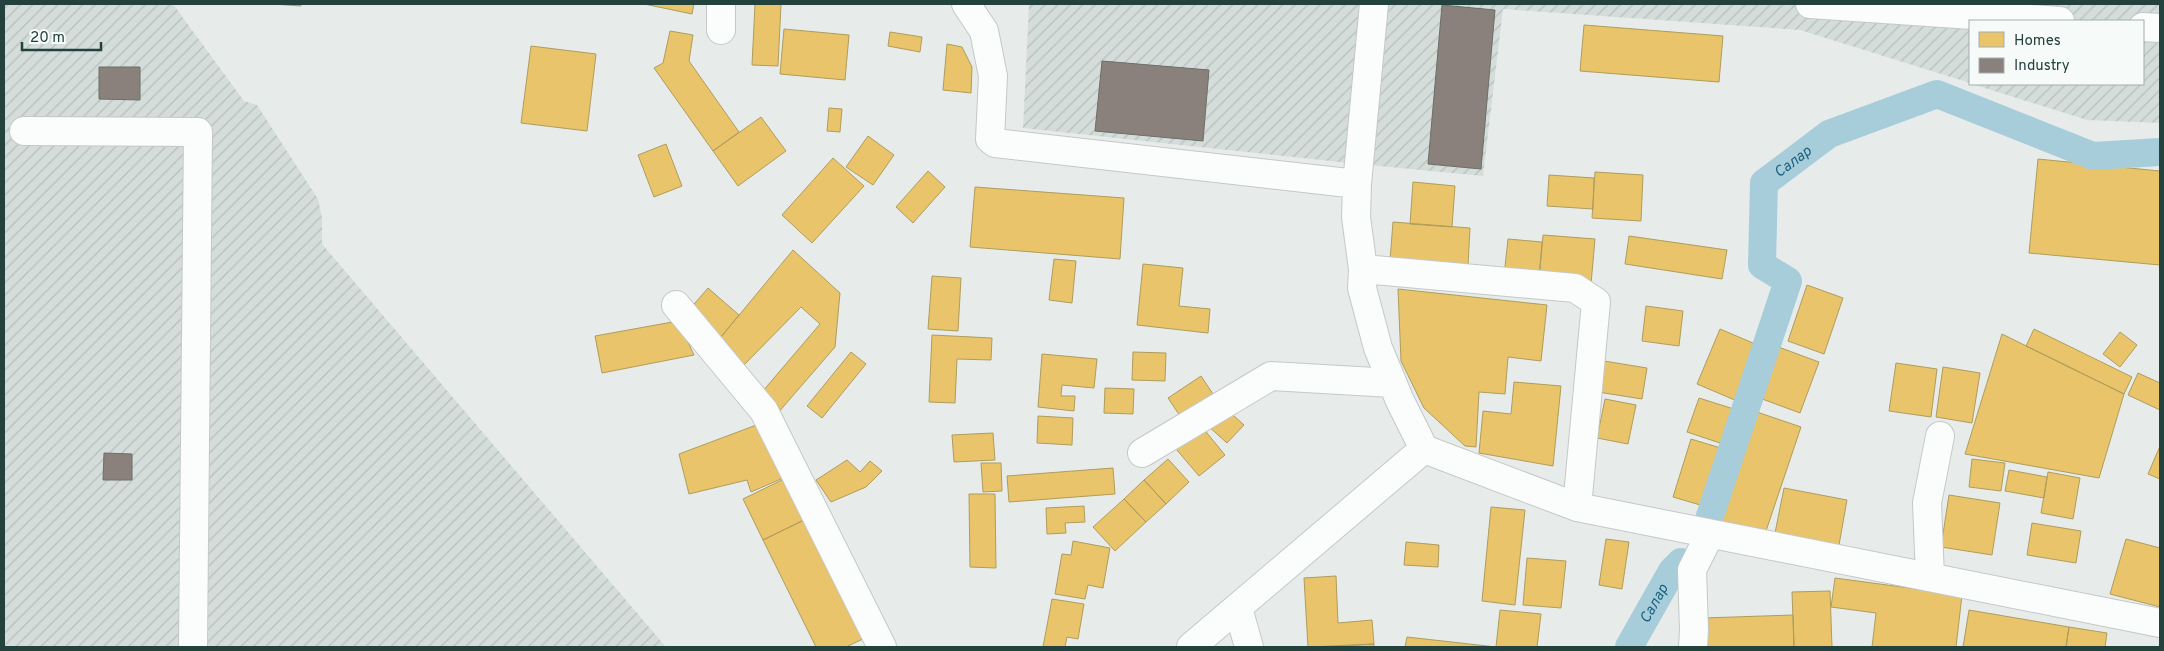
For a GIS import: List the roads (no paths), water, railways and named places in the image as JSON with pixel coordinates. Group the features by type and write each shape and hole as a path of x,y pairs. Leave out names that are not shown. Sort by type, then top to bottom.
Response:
{"street":[{"path":"966,4 984,32 993,76 990,139 994,143 1358,184"},
{"path":"1374,4 1356,216 1363,269 1362,288 1378,348 1392,383 1424,449 1577,507 2160,623"},
{"path":"1810,4 1970,9 2052,20"},
{"path":"2144,27 2160,28"},
{"path":"24,131 198,132 193,647"},
{"path":"1363,269 1575,288 1596,302 1577,507"},
{"path":"676,305 764,411 882,647"},
{"path":"1142,453 1271,376 1392,383"},
{"path":"1930,577 1927,504 1940,436"},
{"path":"1191,647 1424,449"},
{"path":"1693,647 1692,570 1710,534"},
{"path":"1238,608 1249,647"}],"waterway":[{"name":"Салар","path":"1710,516 1788,281 1762,265 1764,183 1829,134 1937,94 2093,156 2160,152"},
{"name":"Салар","path":"1629,647 1672,571 1681,562"}]}
